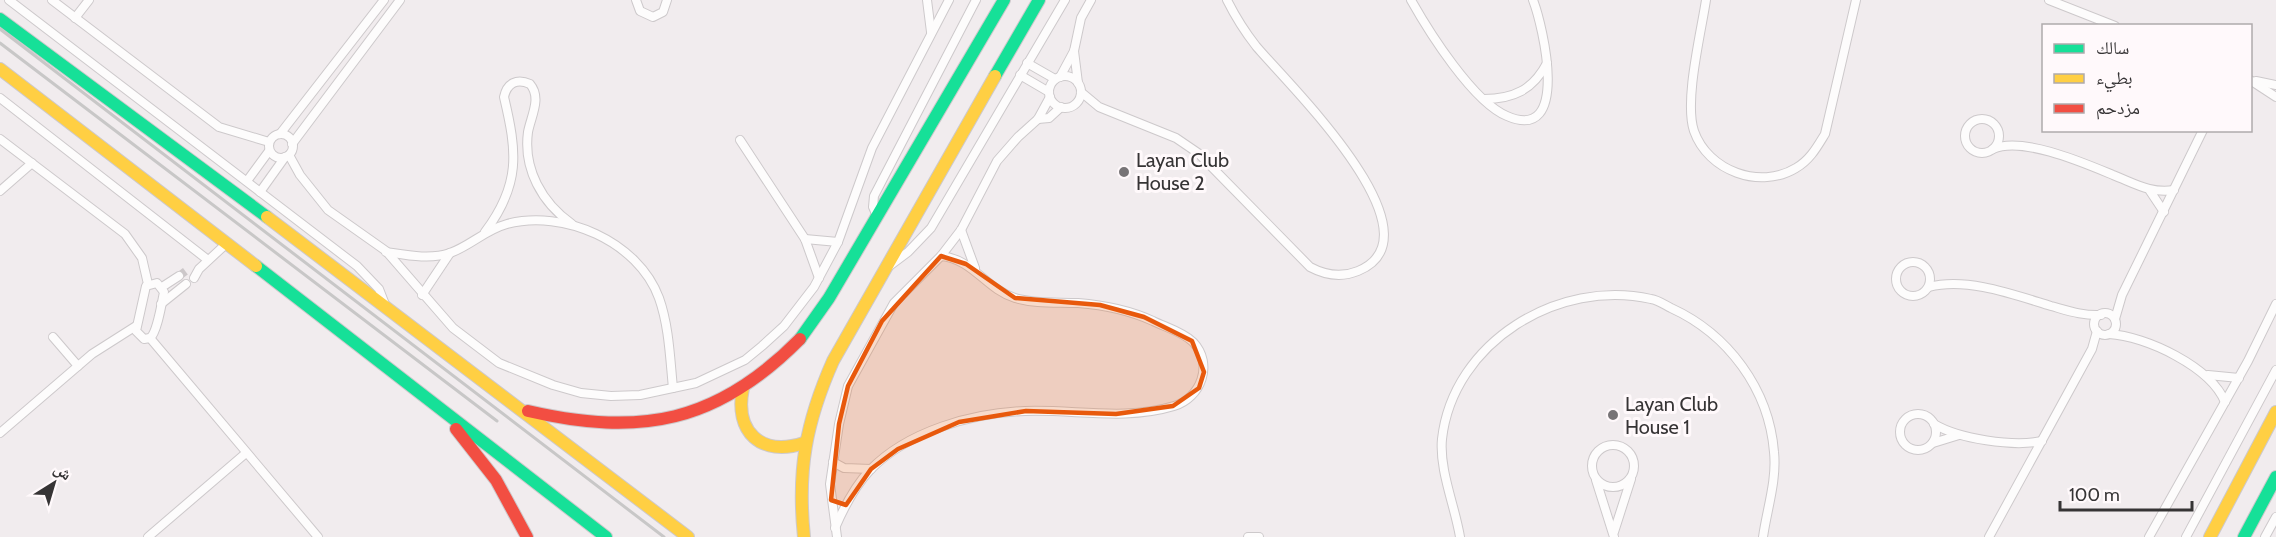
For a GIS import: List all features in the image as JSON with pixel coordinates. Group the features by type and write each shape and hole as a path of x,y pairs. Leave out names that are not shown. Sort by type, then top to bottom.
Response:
{"main road":[{"path":"522,409 587,424 628,425 668,419 709,407 743,388 776,364 804,335 829,298 1004,0"},
{"path":"804,537 800,505 804,443 813,405 829,369 1039,0"},
{"path":"0,19 522,409 688,537"},
{"path":"0,69 606,537"},
{"path":"743,388 740,398 740,417 744,427 757,442 766,447 785,450 804,443"},
{"path":"442,412 496,480 526,537"},
{"path":"2210,537 2276,412"},
{"path":"2244,537 2276,477"},
{"path":"671,524 672,537"}],"street":[{"path":"9,0 247,181 370,278 379,289 386,307"},
{"path":"52,0 212,122 269,146 276,157 287,156"},
{"path":"75,18 89,0"},
{"path":"247,181 269,146 384,0"},
{"path":"260,192 287,156 292,144 400,0"},
{"path":"636,0 643,14 653,16 663,12 667,0"},
{"path":"927,0 931,35"},
{"path":"287,156 328,210 386,251 422,295 453,328 475,347 525,376 581,393 611,396 640,395 673,388 713,377 745,360 784,326 819,278 838,242 869,156 949,0"},
{"path":"877,216 873,207 874,196 976,0"},
{"path":"886,269 908,252 931,228 1065,0"},
{"path":"836,532 831,500 833,462 838,424 848,386 882,321 910,285 941,256 961,230 997,161 1038,119 1074,51 1081,18 1090,0"},
{"path":"1074,51 1078,82 1082,92 1099,107 1176,138 1198,153 1292,251 1320,272 1332,276 1359,271 1374,260 1383,238 1382,220 1377,200 1365,177 1313,109 1256,46 1227,0"},
{"path":"1411,0 1433,39 1484,99 1504,116 1520,120 1535,116 1545,105 1548,60 1533,0"},
{"path":"1706,0 1690,107 1695,131 1707,153 1725,169 1748,177 1773,177 1796,168 1814,152 1825,134 1856,0"},
{"path":"2049,0 2110,24"},
{"path":"1484,99 1504,99 1523,92 1539,78 1548,60"},
{"path":"1028,63 1058,78 1070,76 1078,82"},
{"path":"1020,75 1050,94 1061,107"},
{"path":"2252,80 2276,85"},
{"path":"484,232 502,206 513,176 513,134 504,97 505,90 516,81 530,84 536,97 528,134 528,152 538,187 560,216 607,240 628,255 645,273 658,296 666,320 673,388"},
{"path":"2252,81 2276,97"},
{"path":"1074,106 1082,92"},
{"path":"0,98 208,260"},
{"path":"1038,119 1049,118 1061,107 1099,107"},
{"path":"2019,144 1997,128 1992,121 1982,118 1972,122 1965,130 1966,141 1972,150 1983,153 2007,144 2019,144 2087,165 2150,191 2174,190"},
{"path":"1993,149 1999,141 1997,128"},
{"path":"2092,349 2115,329 2115,320 2122,296 2202,132"},
{"path":"280,134 288,137 292,144"},
{"path":"0,139 125,234 142,258 148,284"},
{"path":"740,140 805,239 819,278"},
{"path":"0,191 32,163"},
{"path":"2150,191 2164,212"},
{"path":"422,295 450,253 484,232 506,224 529,220 553,221 576,226"},
{"path":"961,230 968,254 978,273"},
{"path":"805,239 838,242"},
{"path":"194,278 199,269 226,244"},
{"path":"386,251 407,256 450,253"},
{"path":"836,532 846,505 871,469 898,449 928,433 992,414 1026,411 1116,414 1173,406 1188,400 1200,388 1204,372 1202,355 1192,341 1178,333 1122,309 1101,305 1015,298 995,288 959,260 941,256"},
{"path":"1952,284 1921,264 1911,262 1901,267 1896,276 1898,287 1906,294 1916,296 1929,287 1952,284 2004,293 2080,315 2102,314 2115,320 2137,339 2205,374 2239,378"},
{"path":"187,270 199,269"},
{"path":"1929,271 1929,287"},
{"path":"162,287 179,276"},
{"path":"150,338 157,330 164,292 157,283 148,284 144,289 143,308 136,326 138,335 150,338 318,537"},
{"path":"160,305 186,284"},
{"path":"1460,537 1443,458 1442,439 1455,394 1480,354 1516,323 1558,303 1604,294 1652,299 1695,319 1731,351 1758,390 1771,432 1774,453 1774,474 1762,537"},
{"path":"1989,537 2092,349 2096,330 2095,321 2122,296"},
{"path":"2149,537 2239,378 2276,304"},
{"path":"2080,315 2096,330 2108,335 2137,339"},
{"path":"0,433 78,366 136,326"},
{"path":"53,337 78,366"},
{"path":"2186,537 2276,370"},
{"path":"2205,374 2219,390 2225,402"},
{"path":"1959,435 1933,443 1924,449 1913,449 1904,442 1900,432 1904,421 1913,415 1924,415 1934,424 1959,435 2016,443 2042,441"},
{"path":"1933,443 1936,432 1934,424"},
{"path":"2016,443 2030,463"},
{"path":"1612,445 1627,450 1633,458 1634,469 1614,534 1592,466 1595,456 1602,448 1612,445"},
{"path":"148,537 246,453"},
{"path":"833,462 844,468 871,469"},
{"path":"1595,477 1602,484 1612,487 1623,485 1631,479"},
{"path":"831,500 846,505"},
{"path":"2265,537 2276,517"},
{"path":"1248,537 1259,537"}],"highlighted area":[{"path":"941,256 966,264 1015,298 1100,305 1144,317 1192,341 1204,372 1199,388 1173,406 1116,414 1026,411 959,422 898,449 871,469 846,505 831,500 839,424 848,386 882,321"}],"tunnel":[{"path":"179,276 187,270"}],"railway":[{"path":"0,29 664,537"},
{"path":"0,43 497,421"}],"traffic: fast":[{"path":"800,339 829,298 1004,0"},
{"path":"995,76 1039,0"},
{"path":"0,19 267,217"},
{"path":"256,266 606,537"},
{"path":"2244,537 2276,477"}],"traffic: slow":[{"path":"0,69 256,266"},
{"path":"804,537 802,490 806,447 816,405 833,361 995,76"},
{"path":"267,217 688,537"},
{"path":"743,388 741,404 743,417 754,437 763,443 775,446 804,443"},
{"path":"2210,537 2276,412"}],"traffic: jam":[{"path":"528,411 568,419 606,423 641,422 675,416 707,406 738,389 769,367 800,339"},
{"path":"456,429 496,480 527,537"}],"place":[{"name":"Layan Club House 2","path":"1124,172"},
{"name":"Layan Club House 1","path":"1613,415"}]}
